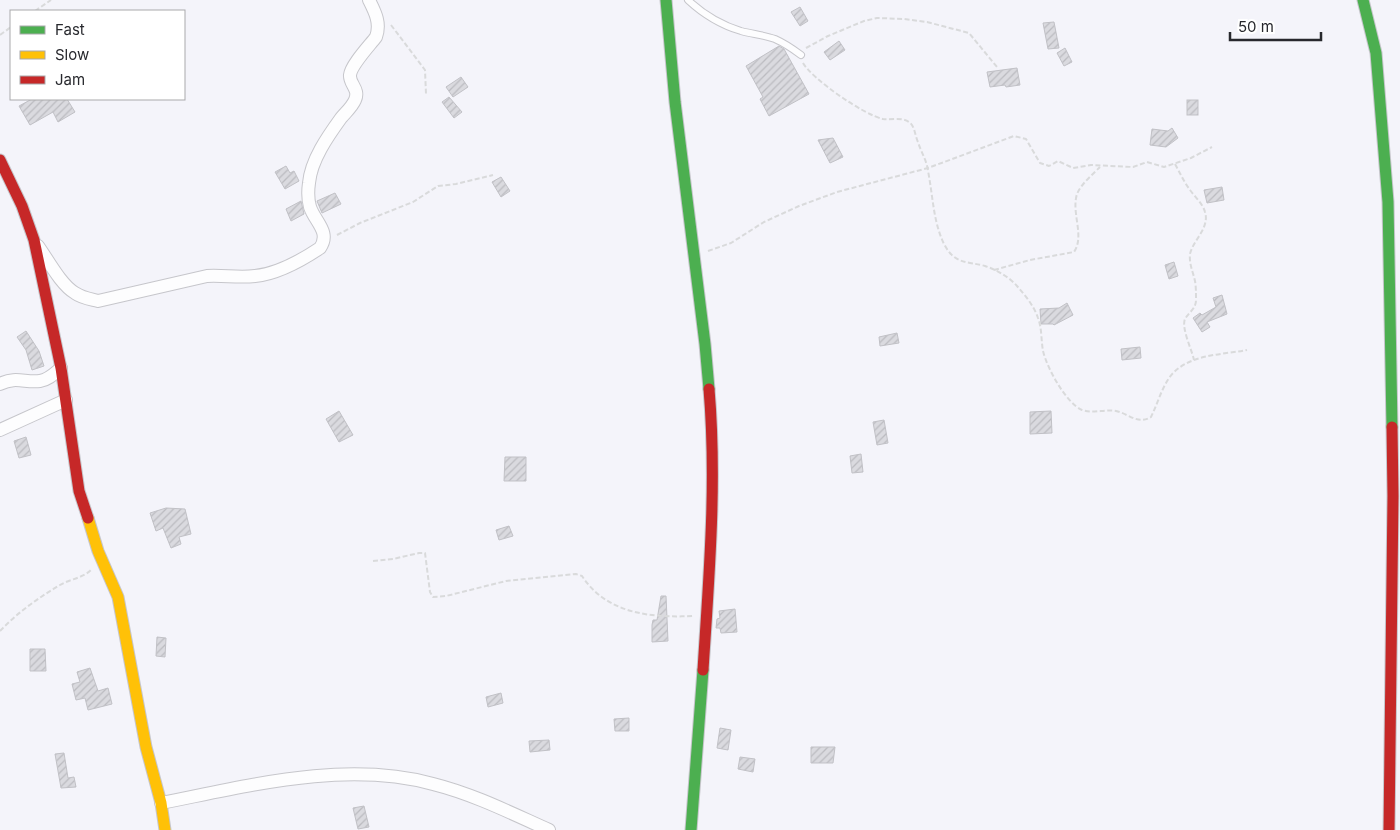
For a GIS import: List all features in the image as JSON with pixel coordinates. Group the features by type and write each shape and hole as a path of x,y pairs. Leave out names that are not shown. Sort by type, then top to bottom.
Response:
{"street":[{"path":"34,240 74,293 98,301 207,276 254,277 268,274 320,248 324,243 325,237 323,229 310,207 309,183 314,167 329,135 354,102 357,95 350,80 350,75 357,62 376,37 379,24 369,0"},
{"path":"666,0 675,102 705,344 712,427 712,541 705,616 691,830"},
{"path":"1363,0 1376,53 1388,202 1393,496 1389,830"},
{"path":"0,160 22,206 34,240 66,400 80,491 98,551 118,597 146,747 161,803 165,830"},
{"path":"0,384 19,379 41,381 60,368"},
{"path":"0,430 66,400"},
{"path":"161,803 307,778 345,774 388,776 432,784 468,795 550,830"}],"lane":[{"path":"688,0 699,10 719,22 740,31 774,38 801,55"}],"path":[{"path":"43,0 45,4"},
{"path":"36,10 51,0"},
{"path":"375,13 388,22 425,70 426,94"},
{"path":"996,66 969,32 927,22 891,18 877,18 858,23 813,44 801,55 810,73 861,110 883,119 903,120 909,122 914,127 928,168 938,231 946,247 961,261 994,270 1006,276 1016,286 1034,310 1040,327 1042,345 1047,362 1068,399 1075,406 1088,411 1115,411 1135,419 1146,420 1151,417 1169,378 1176,371 1194,360 1205,356 1247,350"},
{"path":"694,255 731,243 764,222 806,203 837,192 928,168 1014,136 1026,139 1040,163 1049,166 1058,161 1073,168 1091,166 1133,167 1147,162 1164,166 1175,164 1212,147"},
{"path":"1175,164 1188,188 1205,210 1206,216 1204,226 1192,248 1190,256 1195,283 1196,303 1184,324 1194,360"},
{"path":"994,270 1030,260 1074,252 1078,243 1075,213 1077,194 1100,167"},
{"path":"324,243 360,222 413,202 438,186 456,184 493,175"},
{"path":"0,631 11,620 50,592 71,580 87,574 95,563 98,551"},
{"path":"373,561 419,553 425,554 430,592 433,597 446,596 506,581 576,574 582,576 590,588 603,598 636,613 661,616 705,616"}],"building":[{"path":"800,7 808,21 800,26 791,12"},
{"path":"1054,22 1059,48 1048,49 1043,23"},
{"path":"839,41 845,50 830,60 824,52"},
{"path":"779,46 784,49 809,94 769,116 760,99 763,97 746,66"},
{"path":"1065,48 1072,62 1064,66 1057,53"},
{"path":"1017,68 1020,85 990,87 987,72"},
{"path":"461,77 468,87 453,97 446,87"},
{"path":"449,97 462,112 454,118 442,102"},
{"path":"30,100 68,100 75,112 58,122 53,112 30,125 19,106"},
{"path":"1187,100 1198,100 1198,115 1187,115"},
{"path":"1172,128 1178,138 1166,147 1150,145 1152,129 1168,131"},
{"path":"833,138 843,157 830,163 818,140"},
{"path":"286,166 290,173 294,171 299,181 285,189 275,172"},
{"path":"501,177 510,191 501,197 492,182"},
{"path":"1222,187 1224,200 1207,203 1204,190"},
{"path":"335,193 341,204 322,213 317,201"},
{"path":"301,201 304,214 291,221 286,209"},
{"path":"1174,262 1178,276 1169,279 1165,265"},
{"path":"1222,295 1227,314 1207,322 1210,327 1202,332 1193,318 1216,307 1213,298"},
{"path":"1067,303 1073,315 1054,325 1041,324 1040,309 1059,308"},
{"path":"26,331 39,351 44,366 32,370 26,350 17,337"},
{"path":"897,333 899,343 880,346 879,337"},
{"path":"1140,347 1141,358 1122,360 1121,349"},
{"path":"339,411 353,435 339,442 326,419"},
{"path":"1051,411 1052,433 1030,434 1030,412"},
{"path":"884,420 888,443 877,445 873,422"},
{"path":"26,437 31,455 19,458 14,441"},
{"path":"861,454 863,472 852,473 850,456"},
{"path":"505,457 526,457 526,481 504,481"},
{"path":"166,508 185,509 191,534 179,537 181,544 171,548 163,528 156,531 150,513"},
{"path":"509,526 513,536 499,540 496,530"},
{"path":"661,596 666,596 668,641 652,642 652,625 653,620 657,620"},
{"path":"735,609 737,632 721,633 720,628 716,628 717,619 720,618 719,611"},
{"path":"157,637 166,638 165,657 156,656"},
{"path":"30,649 45,649 46,671 30,671"},
{"path":"90,668 98,691 108,688 112,704 88,710 85,698 76,700 72,684 80,682 77,672"},
{"path":"501,693 503,703 488,707 486,697"},
{"path":"629,718 629,731 615,731 614,719"},
{"path":"720,728 731,730 728,750 717,748"},
{"path":"549,740 550,750 530,752 529,741"},
{"path":"811,747 835,747 833,763 811,763"},
{"path":"64,753 68,778 74,777 76,787 61,788 55,754"},
{"path":"740,757 755,759 753,772 738,769"},
{"path":"364,806 369,827 358,829 353,808"}],"traffic: fast":[{"path":"666,0 675,102 709,389"},
{"path":"1363,0 1376,53 1388,202 1392,427"},
{"path":"691,830 703,670"}],"traffic: slow":[{"path":"88,518 98,551 118,597 146,747 161,803 165,830"}],"traffic: jam":[{"path":"0,160 22,206 34,240 61,368 79,491 88,518"},
{"path":"703,670 710,565 712,494 709,389"},
{"path":"1389,830 1393,496 1392,427"}]}
